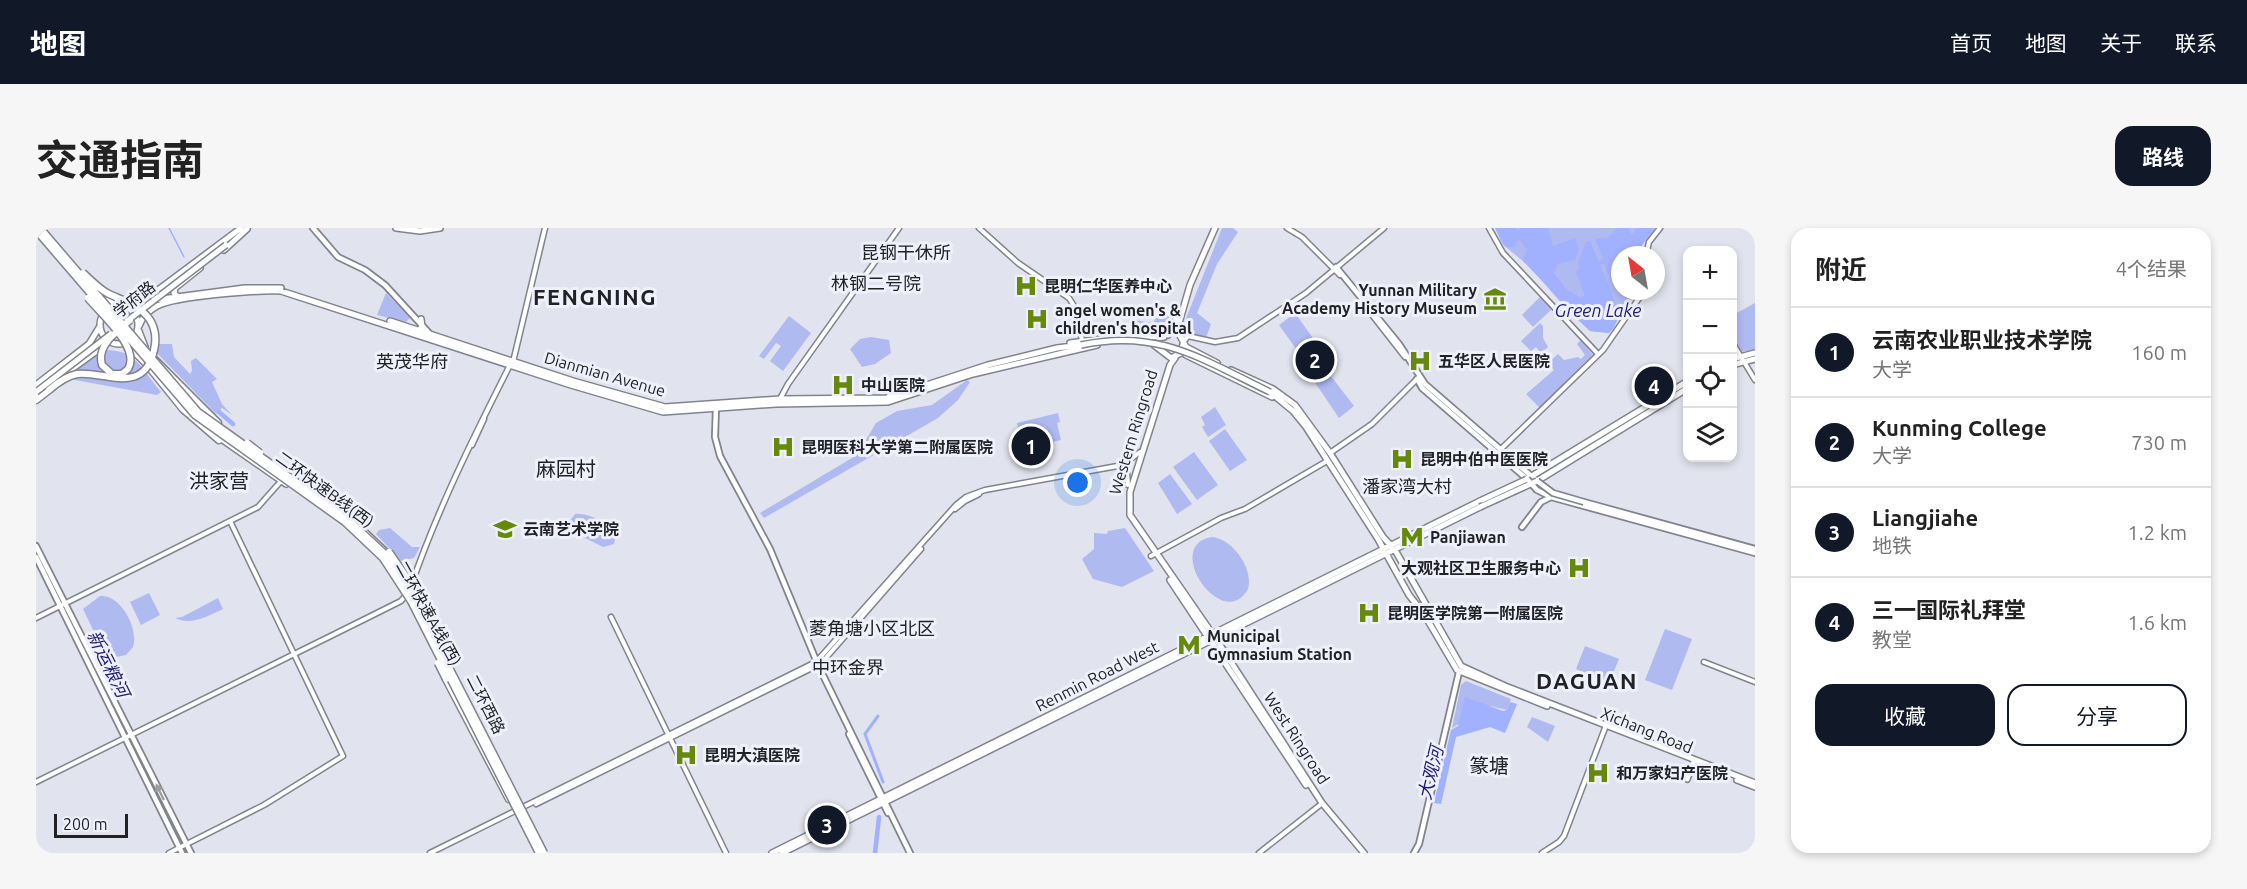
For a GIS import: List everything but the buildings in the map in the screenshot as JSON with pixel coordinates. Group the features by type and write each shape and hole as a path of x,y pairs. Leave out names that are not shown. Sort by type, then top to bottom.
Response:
{"highway":[{"name":"二环快速B线(西)","path":"42,228 192,406 220,430 358,527 386,555 408,588 542,853"},
{"name":"二环快速A线(西)","path":"36,231 192,412 280,478 341,519 372,546 396,577 542,853"},
{"path":"36,392 49,390 76,375 117,380 133,376 151,360 155,338 151,322 144,313 97,286 49,238"},
{"path":"66,265 88,298 97,309 117,332 123,339 130,350 132,360 128,369 119,375 110,374 101,363 102,349 107,341 117,332 123,326 130,320"},
{"path":"153,357 191,399 211,417 292,480"},
{"path":"146,363 167,391 210,434 280,478"},
{"path":"358,527 381,545 398,564 437,634 445,655"},
{"path":"423,626 441,671 495,775 510,799"}],"main road":[{"path":"42,228 106,300 117,306"},
{"name":"学府路","path":"36,392 130,320 242,228"},
{"name":"学府路","path":"125,306 139,302 242,228"},
{"path":"179,296 174,292 180,284 247,228"},
{"name":"学府路","path":"36,392 247,228"},
{"path":"314,228 338,257 376,277 418,326 443,340"},
{"path":"396,228 420,231 440,228"},
{"path":"1161,350 1213,228"},
{"path":"36,231 85,291 101,321 105,337 114,343"},
{"path":"1335,268 1399,344 1425,384 1504,455"},
{"path":"175,277 175,282 180,284"},
{"path":"85,291 91,290 92,285"},
{"name":"Dianmian Avenue","path":"139,302 260,286 282,288 418,326 443,340"},
{"name":"Dianmian Avenue","path":"138,328 148,312 165,303 269,291 293,294 418,326 432,336 443,340 652,405 888,402 994,366"},
{"name":"Western Ringroad","path":"1184,300 1178,327 1182,339 1177,356 1169,363 1128,485 1125,498 1126,514 1212,637"},
{"path":"117,306 125,306 135,314 138,328 132,339 122,344 114,343 94,350 36,392 89,344 108,310 117,306"},
{"name":"二环西路","path":"138,328 142,342 153,357 188,399 213,422 367,532 393,561 411,584 517,795 520,810"},
{"name":"Dianmian Avenue","path":"714,406 780,399 887,398 967,371 1058,350 1090,340 1123,336 1166,336 1182,339"},
{"name":"Xichang Road","path":"1082,342 1124,339 1145,340 1172,346 1270,392 1299,410 1392,548 1461,666 1505,686 1755,785"},
{"name":"Xichang Road","path":"1182,339 1208,362"},
{"name":"Dianmian Avenue","path":"1058,350 1146,343 1161,350"},
{"path":"89,344 95,344 94,350"},
{"name":"二环西路","path":"122,344 131,348 146,363 200,423 361,538 381,560 405,597 510,799 520,810"},
{"name":"Western Ringroad","path":"1153,554 1131,517 1129,496 1169,363 1161,350"},
{"path":"1737,362 1755,353"},
{"name":"Xichang Road","path":"1165,356 1187,356 1208,362 1285,401 1327,460 1459,672 1755,785"},
{"path":"146,363 147,358 153,357"},
{"path":"1737,359 1755,359"},
{"path":"1419,377 1422,388 1532,480 1553,493 1583,504 1755,554"},
{"path":"1570,457 1683,384"},
{"path":"1532,480 1683,391"},
{"path":"714,406 716,441 725,468 772,557 816,664 908,853"},
{"path":"1532,480 1541,502"},
{"name":"Renmin Road West","path":"772,853 1384,552 1482,500 1532,480"},
{"name":"Renmin Road West","path":"1392,548 1532,480"},
{"path":"1538,490 1551,497 1755,549"},
{"path":"1522,527 1541,502 1551,497"},
{"path":"36,546 66,603 181,850"},
{"path":"36,557 191,853"},
{"name":"West Ringroad","path":"1212,637 1320,806 1362,853"},
{"name":"West Ringroad","path":"1212,637 1322,803 1362,853"},
{"path":"1414,853 1419,844 1459,672"},
{"path":"1687,779 1693,763"},
{"name":"Renmin Road West","path":"782,853 883,799"},
{"path":"520,810 542,853"},
{"path":"520,810 542,853"},
{"path":"520,810 542,853"},
{"path":"1750,853 1755,850"}],"street":[{"path":"36,782 405,597 429,534 476,430 512,363 545,228"},
{"path":"780,399 794,375 899,228"},
{"path":"979,228 1018,263 1069,298 1074,306 1082,342"},
{"path":"1287,228 1302,237 1335,268"},
{"path":"1292,228 1335,268"},
{"path":"1182,339 1188,336 1215,342 1238,338 1306,293 1382,228"},
{"path":"1489,228 1503,253 1598,354"},
{"path":"1648,246 1660,228"},
{"path":"1500,450 1616,335 1638,300"},
{"path":"1737,350 1755,380"},
{"path":"1330,453 1372,424 1419,377"},
{"path":"940,525 959,501 976,492 1121,466 1140,452"},
{"path":"1153,554 1221,518 1245,509 1327,460"},
{"path":"430,853 816,664 964,501 985,493 1119,467 1127,473 1128,485"},
{"path":"36,618 262,504 280,478"},
{"path":"169,853 181,850 186,844 264,805 340,760 344,752 230,521"},
{"path":"611,617 726,853"},
{"path":"1704,662 1755,682"},
{"path":"1542,853 1564,836 1605,728"},
{"path":"1259,853 1320,806"},
{"path":"436,853 520,810"}],"shaded area":[{"path":"1222,228 1233,228 1238,232 1217,264 1197,313 1211,324 1206,338 1186,332 1183,326"},
{"name":"Green Lake","path":"1495,228 1655,228 1642,246 1611,246 1611,300 1631,300 1609,333 1590,331 1570,313 1529,266 1502,244"},
{"path":"386,293 410,318 406,322 377,315"},
{"path":"1540,297 1552,309 1533,327 1522,315"},
{"path":"1755,303 1755,350 1740,352 1737,347 1737,313"},
{"path":"1160,310 1172,313 1168,327 1157,333 1133,330 1135,320 1153,323"},
{"path":"1295,313 1320,348 1304,360 1279,325"},
{"path":"789,316 811,333 783,371 770,361 781,346 776,343 764,359 759,356"},
{"path":"1540,323 1543,326 1543,338 1548,347 1541,353 1536,347 1531,351 1521,341"},
{"path":"871,337 889,340 891,353 875,364 862,367 850,349 860,339"},
{"path":"1581,340 1593,355 1540,408 1526,394 1554,370 1548,363 1558,354 1564,360 1578,357 1581,359 1585,355 1577,344"},
{"path":"158,344 172,344 174,357 190,374 191,361 196,358 217,379 212,382 222,404 232,415 222,408 216,414 157,353"},
{"path":"104,350 124,353 132,357 161,392 157,395 75,380 70,372"},
{"path":"1327,371 1354,406 1339,418 1314,381"},
{"path":"967,380 970,382 958,400 938,418 764,518 760,513 857,455 876,423 897,411 932,405"},
{"path":"1215,407 1226,425 1208,437 1202,427 1205,425 1201,417"},
{"path":"1058,413 1060,422 1057,423 1061,440 1035,446 1033,439 1021,442 1017,423"},
{"path":"1225,429 1247,460 1230,471 1209,441"},
{"path":"1194,452 1218,485 1197,500 1173,467"},
{"path":"1170,474 1192,504 1177,514 1158,483"},
{"path":"575,514 592,517 604,523 616,535 614,544 603,547 573,532 569,522"},
{"path":"390,528 412,547 420,547 414,558 401,561 376,534 379,530"},
{"path":"1125,528 1154,571 1122,587 1093,579 1082,559 1094,549 1094,533 1107,534 1108,531"},
{"path":"1212,537 1227,543 1245,564 1249,581 1248,589 1237,600 1225,601 1212,594 1194,569 1193,555 1198,543"},
{"path":"149,593 160,615 141,625 130,602"},
{"path":"100,596 115,601 131,622 133,647 126,655 107,659 83,609"},
{"path":"218,598 223,609 193,621 175,618 182,617"},
{"path":"1665,629 1692,639 1672,690 1645,680"},
{"path":"1585,646 1619,659 1609,683 1576,669"},
{"path":"1466,681 1511,699 1507,710 1490,706 1452,728 1461,685"},
{"path":"1532,717 1555,726 1548,742 1527,727"}],"water":[{"name":"Green Lake","path":"1495,228 1516,228 1518,232 1519,228 1548,228 1553,246 1575,238 1579,250 1575,260 1558,264 1554,273 1566,289 1581,298 1585,295 1576,273 1586,242 1590,241 1599,262 1603,258 1595,239 1607,238 1618,228 1628,228 1632,235 1637,228 1655,228 1642,246 1611,246 1611,279 1604,264 1600,264 1611,292 1611,300 1614,300 1617,310 1615,326 1609,333 1590,331 1523,261 1527,250 1519,239 1514,247 1506,247"},
{"path":"1465,697 1503,711 1507,710 1510,702 1517,704 1505,733 1490,727 1456,737 1441,804 1434,803 1451,730 1458,726"}],"waterway":[{"path":"169,228 184,257"},
{"path":"219,412 233,424"},
{"name":"新运粮河","path":"98,674 125,728"},
{"path":"878,716 865,734 883,782"},
{"name":"新运粮河","path":"132,744 179,837"},
{"path":"875,853 879,817"}],"place":[{"name":"昆明仁华医养中心","path":"1026,286"},
{"name":"Yunnan Military Academy History Museum","path":"1495,299"},
{"name":"angel women's & children's hospital","path":"1037,319"},
{"name":"Kunming College","path":"1315,360"},
{"name":"五华区人民医院","path":"1420,361"},
{"name":"中山医院","path":"843,385"},
{"name":"三一国际礼拜堂","path":"1654,386"},
{"name":"云南农业职业技术学院","path":"1031,446"},
{"name":"昆明医科大学第二附属医院","path":"783,447"},
{"name":"昆明中伯中医医院","path":"1402,459"},
{"name":"云南艺术学院","path":"505,529"},
{"name":"Panjiawan","path":"1412,537"},
{"name":"大观社区卫生服务中心","path":"1579,568"},
{"name":"昆明医学院第一附属医院","path":"1369,613"},
{"name":"Municipal Gymnasium Station","path":"1189,645"},
{"name":"昆明大滇医院","path":"686,755"},
{"name":"和万家妇产医院","path":"1598,773"},
{"name":"Liangjiahe","path":"827,825"}],"district":[{"name":"昆钢干休所","path":"906,253"},
{"name":"林钢二号院","path":"876,284"},
{"name":"FENGNING","path":"595,297"},
{"name":"英茂华府","path":"412,362"},
{"name":"麻园村","path":"566,469"},
{"name":"洪家营","path":"219,481"},
{"name":"潘家湾大村","path":"1407,487"},
{"name":"菱角塘小区北区","path":"872,629"},
{"name":"中环金界","path":"848,668"},
{"name":"DAGUAN","path":"1587,681"},
{"name":"篆塘","path":"1489,766"}],"water label":[{"name":"大观河","path":"1431,773"}]}
